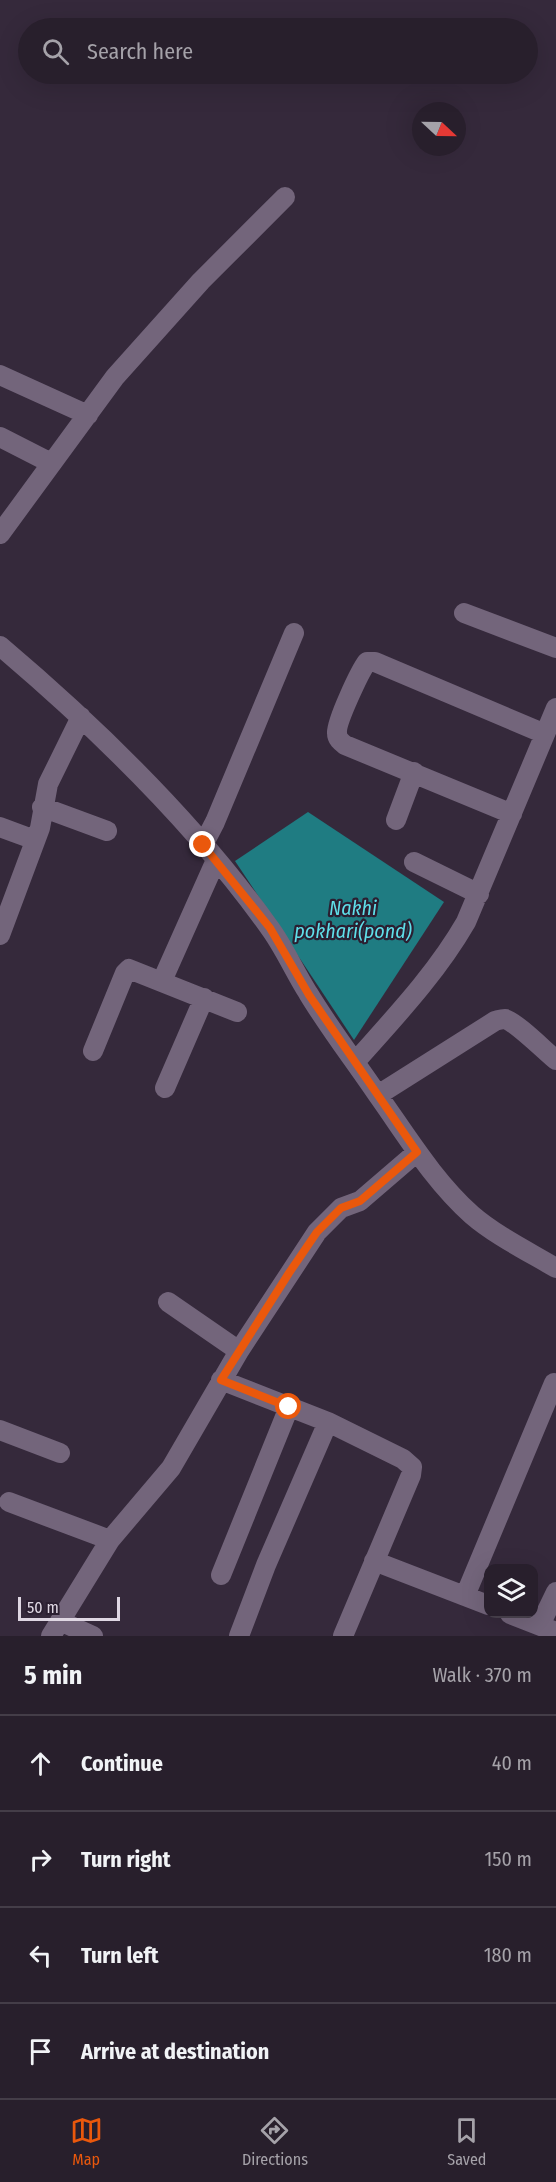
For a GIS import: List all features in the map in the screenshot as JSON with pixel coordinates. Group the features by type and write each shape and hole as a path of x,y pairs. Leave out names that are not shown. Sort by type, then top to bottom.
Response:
{"street":[{"path":"0,534 115,377 201,281 285,197"},
{"path":"0,375 88,414"},
{"path":"0,437 51,464"},
{"path":"464,613 556,648"},
{"path":"203,845 215,822 294,633"},
{"path":"0,646 81,717 162,800 216,860 270,928 309,995 442,1185 473,1216 556,1268"},
{"path":"512,814 340,741 337,733 342,716 362,669 367,662 375,662 545,734"},
{"path":"355,1062 422,985 452,946 479,894 556,708"},
{"path":"2,924 36,840 48,784 81,717"},
{"path":"396,820 414,772"},
{"path":"42,807 107,831"},
{"path":"0,827 36,840"},
{"path":"162,981 216,860"},
{"path":"414,862 479,894"},
{"path":"93,1051 125,973 129,969 237,1012"},
{"path":"165,1088 204,998"},
{"path":"378,1095 495,1021 502,1019 516,1026 556,1060"},
{"path":"93,1636 56,1629 110,1540 171,1468 221,1380 317,1232 341,1208 360,1201 417,1152"},
{"path":"168,1302 239,1351"},
{"path":"221,1380 328,1422 403,1459 412,1467 411,1475 343,1636"},
{"path":"465,1596 554,1383 556,1384"},
{"path":"221,1575 289,1407"},
{"path":"239,1636 266,1565 328,1422"},
{"path":"0,1430 60,1453"},
{"path":"9,1502 110,1540"},
{"path":"374,1561 484,1603"},
{"path":"520,1618 548,1629 556,1592"}],"water":[{"name":"Nakhi pokhari(pond)","path":"308,812 444,902 354,1040 235,861"}],"route":[{"path":"203,845 270,928 309,995 417,1152 377,1189 360,1201 341,1208 317,1232 221,1380 289,1407"}]}
